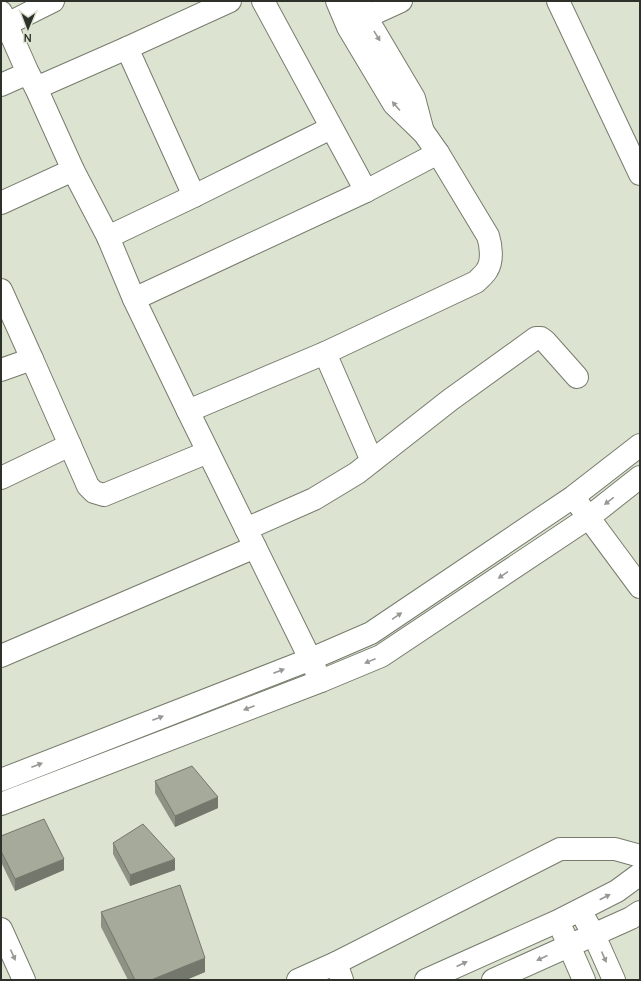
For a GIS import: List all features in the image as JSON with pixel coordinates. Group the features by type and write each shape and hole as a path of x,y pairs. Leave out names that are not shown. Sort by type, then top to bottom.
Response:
{"street":[{"path":"53,1 4,18 73,170 108,237 134,299 321,681"},
{"path":"1,86 32,81 127,48 230,1"},
{"path":"263,1 366,191"},
{"path":"188,411 325,353 476,282 488,269 491,257 488,236 438,153 424,133 394,104 358,15 337,1"},
{"path":"358,15 401,1"},
{"path":"558,1 640,174"},
{"path":"127,48 194,196"},
{"path":"108,237 331,128"},
{"path":"134,299 366,191 438,153"},
{"path":"1,203 73,170"},
{"path":"1,290 88,486 94,492 104,495 208,452"},
{"path":"1,656 251,538 357,473 450,400 536,338 541,338 545,341 578,377"},
{"path":"325,353 372,461"},
{"path":"1,370 32,359"},
{"path":"1,780 311,659 371,633 573,497 640,445"},
{"path":"1,478 70,446"},
{"path":"1,804 321,681 381,656 588,518 640,476"},
{"path":"573,497 640,587"},
{"path":"298,980 339,972 560,849 615,849 640,856"},
{"path":"426,980 558,921 617,891 640,874"},
{"path":"580,910 594,935 614,980"},
{"path":"493,980 632,918 640,912"},
{"path":"558,921 584,980"},
{"path":"1,929 24,980"}],"building":[{"path":"192,766 218,797 175,816 155,781"},
{"path":"44,819 64,859 15,879 1,851 1,836"},
{"path":"143,824 175,859 130,875 113,843"},
{"path":"180,885 205,958 151,980 135,980 101,912"}]}
